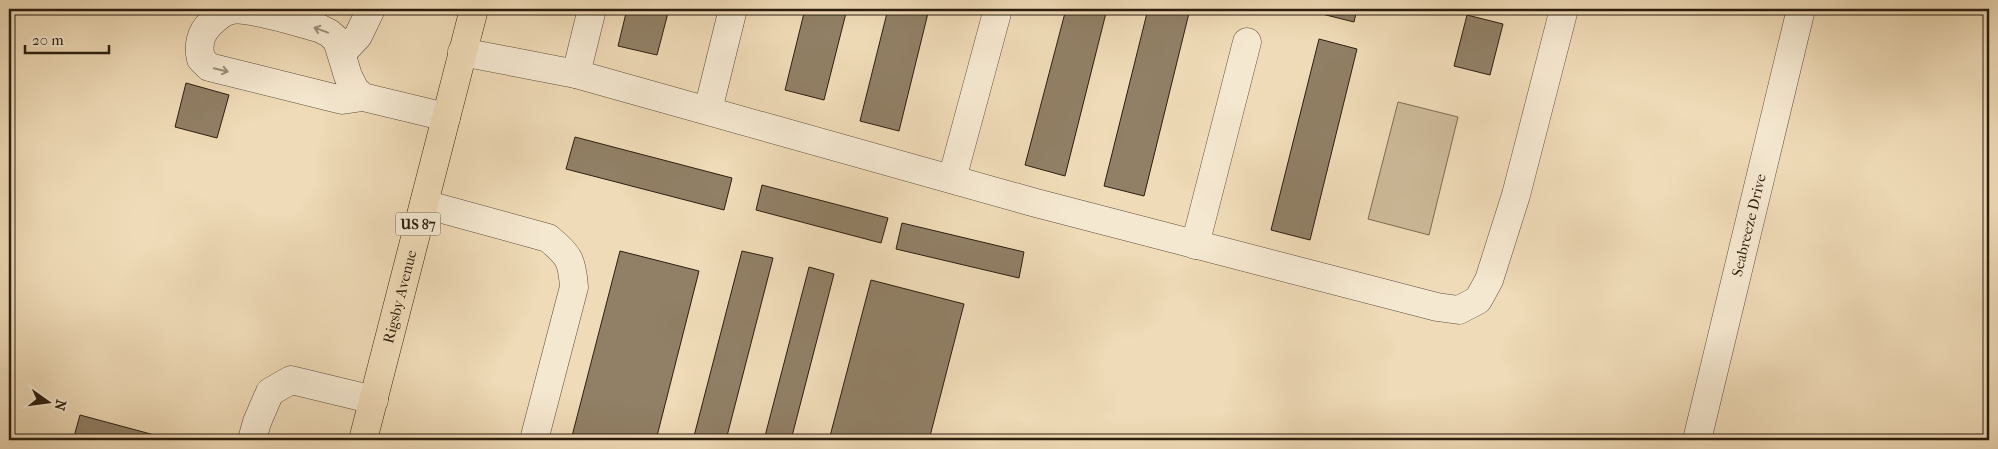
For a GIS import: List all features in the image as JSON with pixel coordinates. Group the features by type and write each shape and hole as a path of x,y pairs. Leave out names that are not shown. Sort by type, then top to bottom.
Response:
{"main road":[{"name":"Rigsby Avenue","path":"364,440 474,9"}],"street":[{"path":"342,53 358,36 371,9"},
{"path":"576,74 592,9"},
{"path":"708,110 733,9"},
{"path":"952,179 998,9"},
{"path":"462,52 576,74 1195,245 1437,307 1459,310 1478,300 1489,280 1516,195 1564,9"},
{"name":"Seabreeze Drive","path":"1697,440 1801,9"},
{"path":"362,97 355,90 348,76 337,40 319,28 249,11 232,10 220,15 206,28 198,47 200,60 209,67 342,100 362,97 446,117"},
{"path":"1195,245 1247,42"},
{"path":"424,204 548,238 564,251 573,266 574,287 534,440"},
{"path":"252,440 257,422 270,392 290,380 374,400"}],"shaded area":[{"path":"1398,102 1458,117 1429,235 1368,219"}],"building":[{"path":"627,9 669,9 657,55 618,46"},
{"path":"805,9 847,9 824,100 785,90"},
{"path":"888,9 929,9 899,131 860,121"},
{"path":"1066,9 1107,9 1065,176 1025,165"},
{"path":"1148,9 1190,9 1144,196 1104,186"},
{"path":"1302,9 1357,9 1354,22"},
{"path":"1467,15 1503,24 1490,75 1454,66"},
{"path":"1319,39 1357,49 1310,240 1271,230"},
{"path":"186,83 229,95 217,138 175,127"},
{"path":"575,137 732,178 724,210 566,169"},
{"path":"762,185 888,218 881,243 756,210"},
{"path":"902,223 1024,252 1019,278 896,249"},
{"path":"620,251 699,271 656,440 571,440"},
{"path":"742,251 773,258 726,440 693,440"},
{"path":"809,267 834,274 791,440 764,440"},
{"path":"871,280 964,304 929,440 829,440"},
{"path":"80,415 173,440 73,440"}]}
